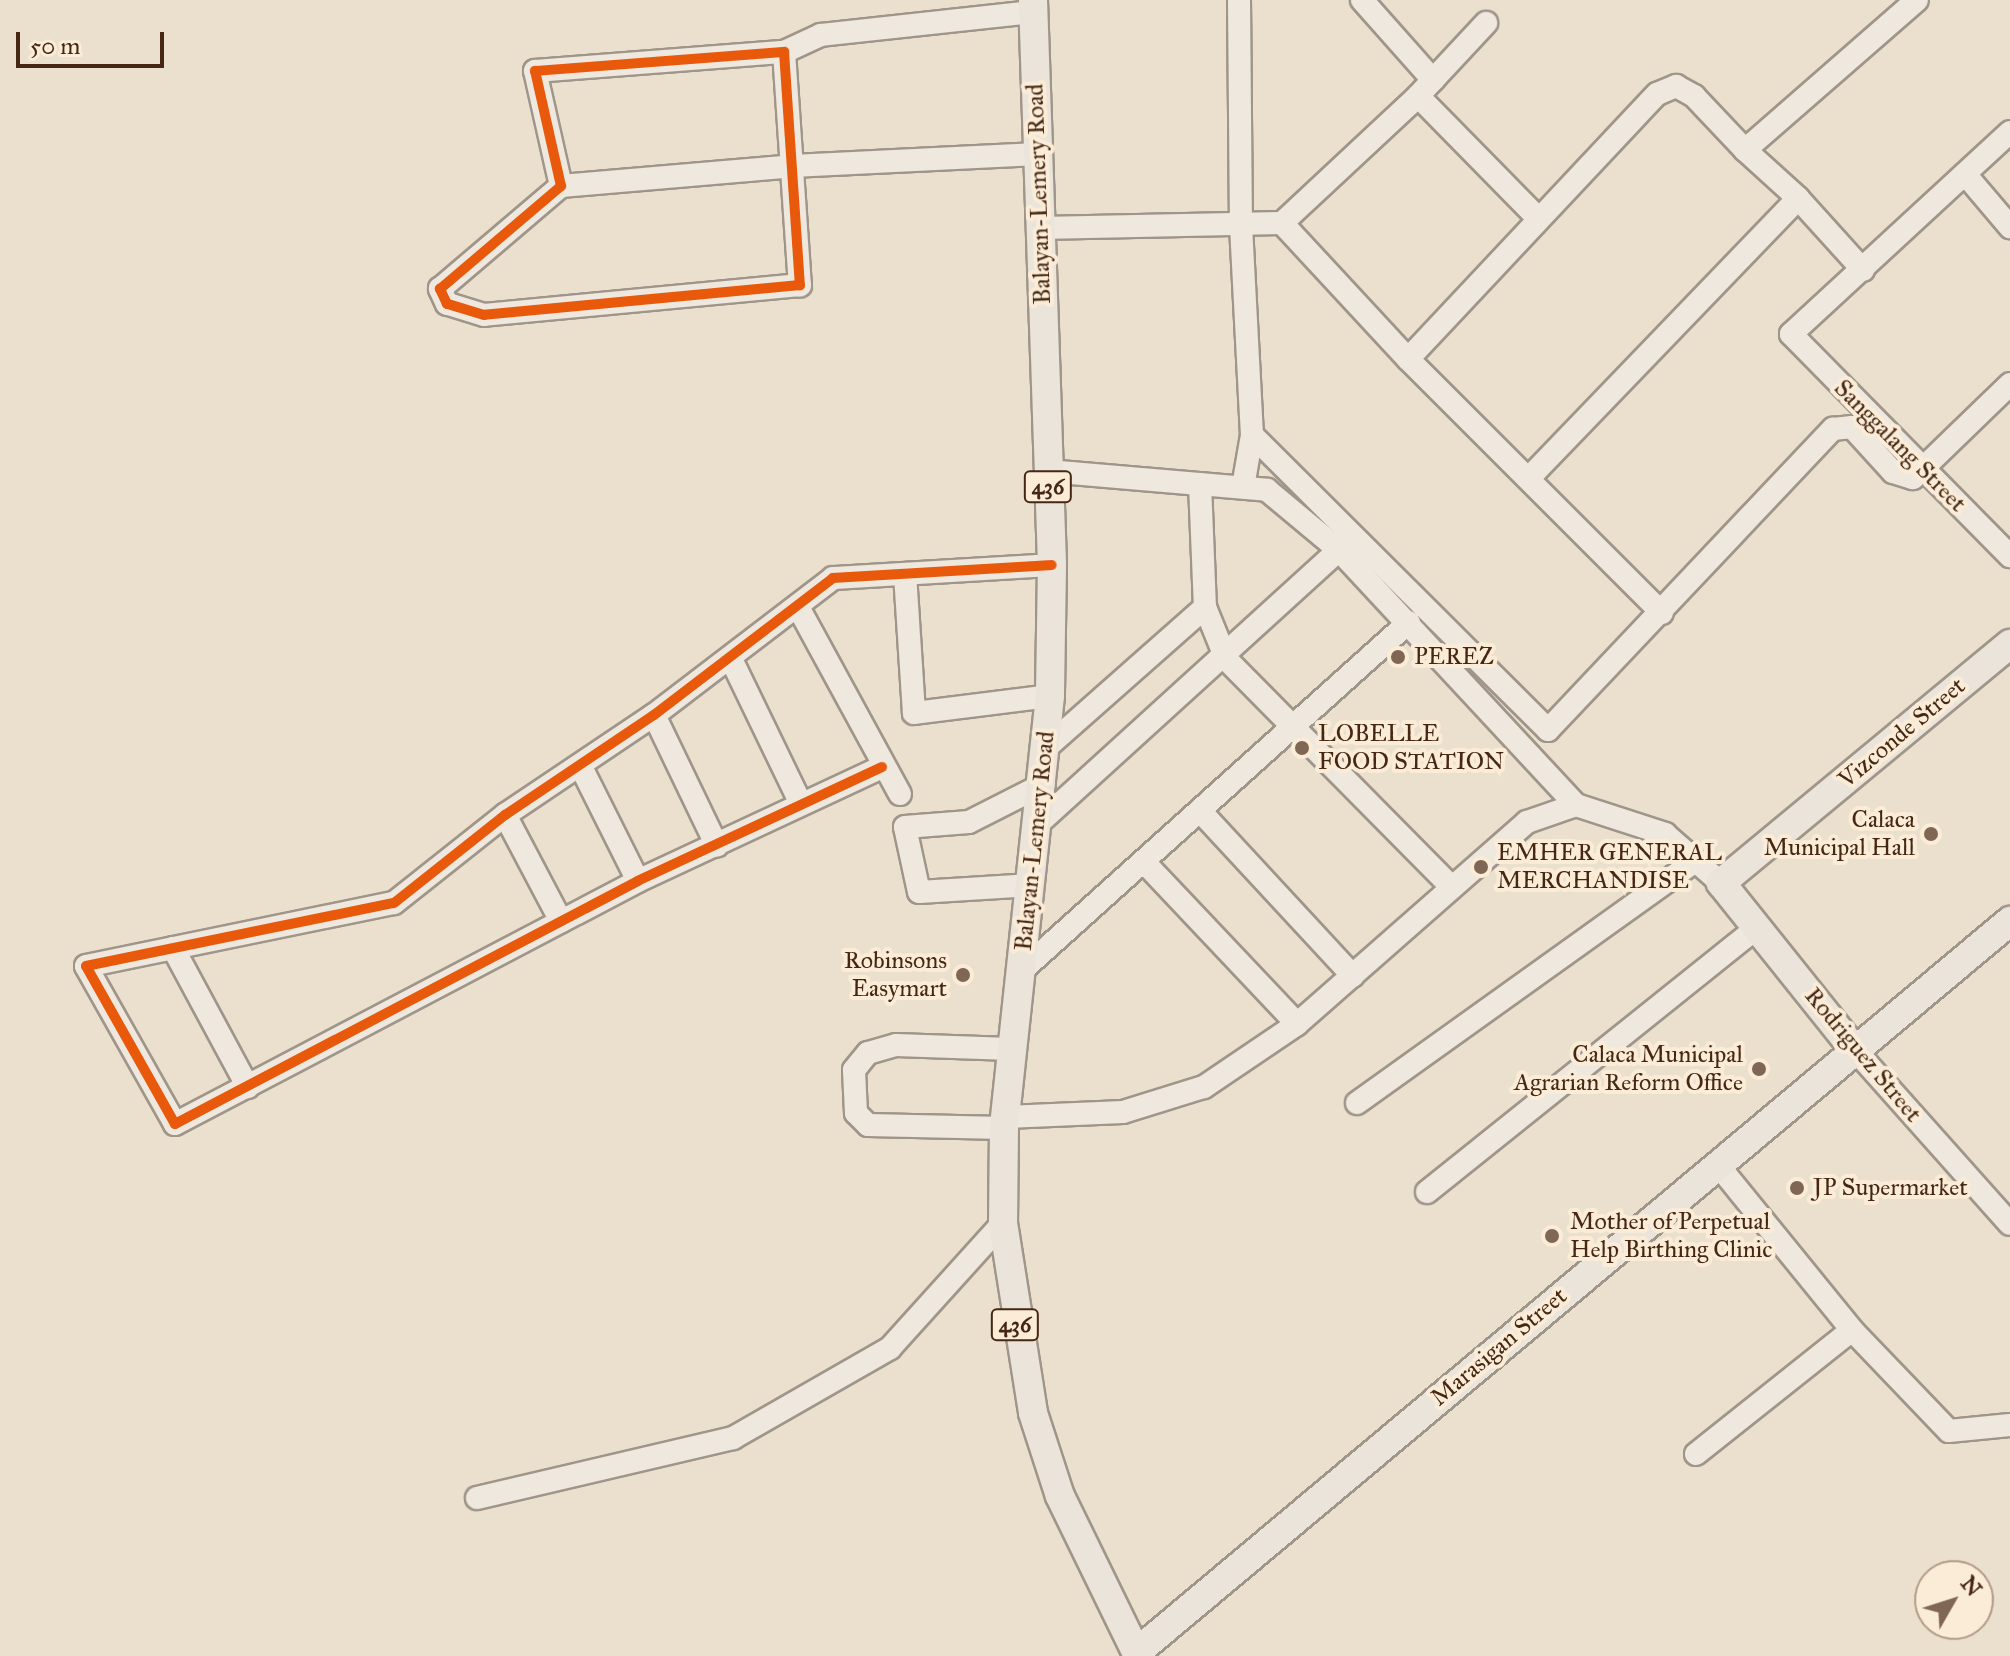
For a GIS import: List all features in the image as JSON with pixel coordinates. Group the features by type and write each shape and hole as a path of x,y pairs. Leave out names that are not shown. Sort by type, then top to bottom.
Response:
{"main road":[{"name":"Balayan-Lemery Road","path":"1033,6 1052,565 1050,696 1040,822 1011,1049 1005,1123 1003,1223 1033,1413 1060,1496 1138,1654"},
{"name":"Vizconde Street","path":"1721,883 2010,644"},
{"name":"Rodriguez Street","path":"1721,883 1854,1049"},
{"name":"Marasigan Street","path":"1138,1654 1717,1164 2010,921"}],"street":[{"path":"1239,0 1241,226 1252,435 1243,487"},
{"path":"1362,0 1426,88 1538,218"},
{"path":"1745,150 1917,0"},
{"path":"561,186 535,71 784,52 821,35 1033,6"},
{"path":"1039,228 1282,223 1426,88 1486,23"},
{"path":"784,52 792,166 800,285 484,315 447,304 440,289 561,186 792,166 1038,154"},
{"path":"1408,359 1657,94 1676,86 1694,96 1745,150 1798,198 1863,270 2010,132"},
{"path":"1965,174 2010,227"},
{"path":"1529,478 1798,198"},
{"path":"1282,223 1408,359 1662,613"},
{"name":"Sanggalang Street","path":"1863,270 1791,334 1858,407 1924,467 2010,556"},
{"path":"1252,435 1548,730 1841,425 1852,427 1903,478 1913,478 2010,384"},
{"path":"1047,471 1267,490 1339,550 1576,805 1665,834 1721,883"},
{"path":"1200,484 1205,607 1226,659 1452,887"},
{"path":"1040,822 1226,659 1339,550"},
{"path":"882,767 638,881 175,1124 86,966 394,903 505,815 581,767 654,715 833,578 1052,565"},
{"path":"905,574 914,713 1050,696"},
{"path":"798,607 882,767 900,794"},
{"path":"1047,747 1205,607"},
{"path":"1020,972 1202,813 1409,622"},
{"path":"731,659 801,804"},
{"path":"654,715 717,846"},
{"path":"581,767 638,881"},
{"path":"1032,885 919,892 905,827 969,822 1044,784"},
{"path":"1011,1049 896,1045 868,1053 854,1070 856,1113 868,1125 1005,1123 1123,1112 1204,1087 1297,1024 1527,822 1576,805"},
{"path":"1202,813 1353,976"},
{"path":"505,815 561,921"},
{"path":"1357,1103 1695,861"},
{"path":"1145,863 1297,1024"},
{"path":"1427,1192 1758,927"},
{"path":"173,948 248,1087"},
{"name":"Rodriguez Street","path":"1854,1049 2010,1223"},
{"path":"1717,1164 1852,1330 1949,1431 2010,1425"},
{"path":"477,1498 733,1438 890,1348 1003,1223"},
{"path":"1696,1454 1852,1330"}],"cycle path":[{"path":"784,52 800,285 484,315 447,304 440,289 561,186 535,71 784,52"},
{"path":"882,767 638,881 175,1124 86,966 394,903 505,815 654,715 833,578 1052,565"}],"place":[{"name":"PEREZ","path":"1398,657"},
{"name":"LOBELLE FOOD STATION","path":"1302,748"},
{"name":"Calaca Municipal Hall","path":"1931,834"},
{"name":"EMHER GENERAL MERCHANDISE","path":"1481,867"},
{"name":"Robinsons Easymart","path":"963,975"},
{"name":"Calaca Municipal Agrarian Reform Office","path":"1759,1069"},
{"name":"JP Supermarket","path":"1797,1188"},
{"name":"Mother of Perpetual Help Birthing Clinic","path":"1552,1236"}]}
